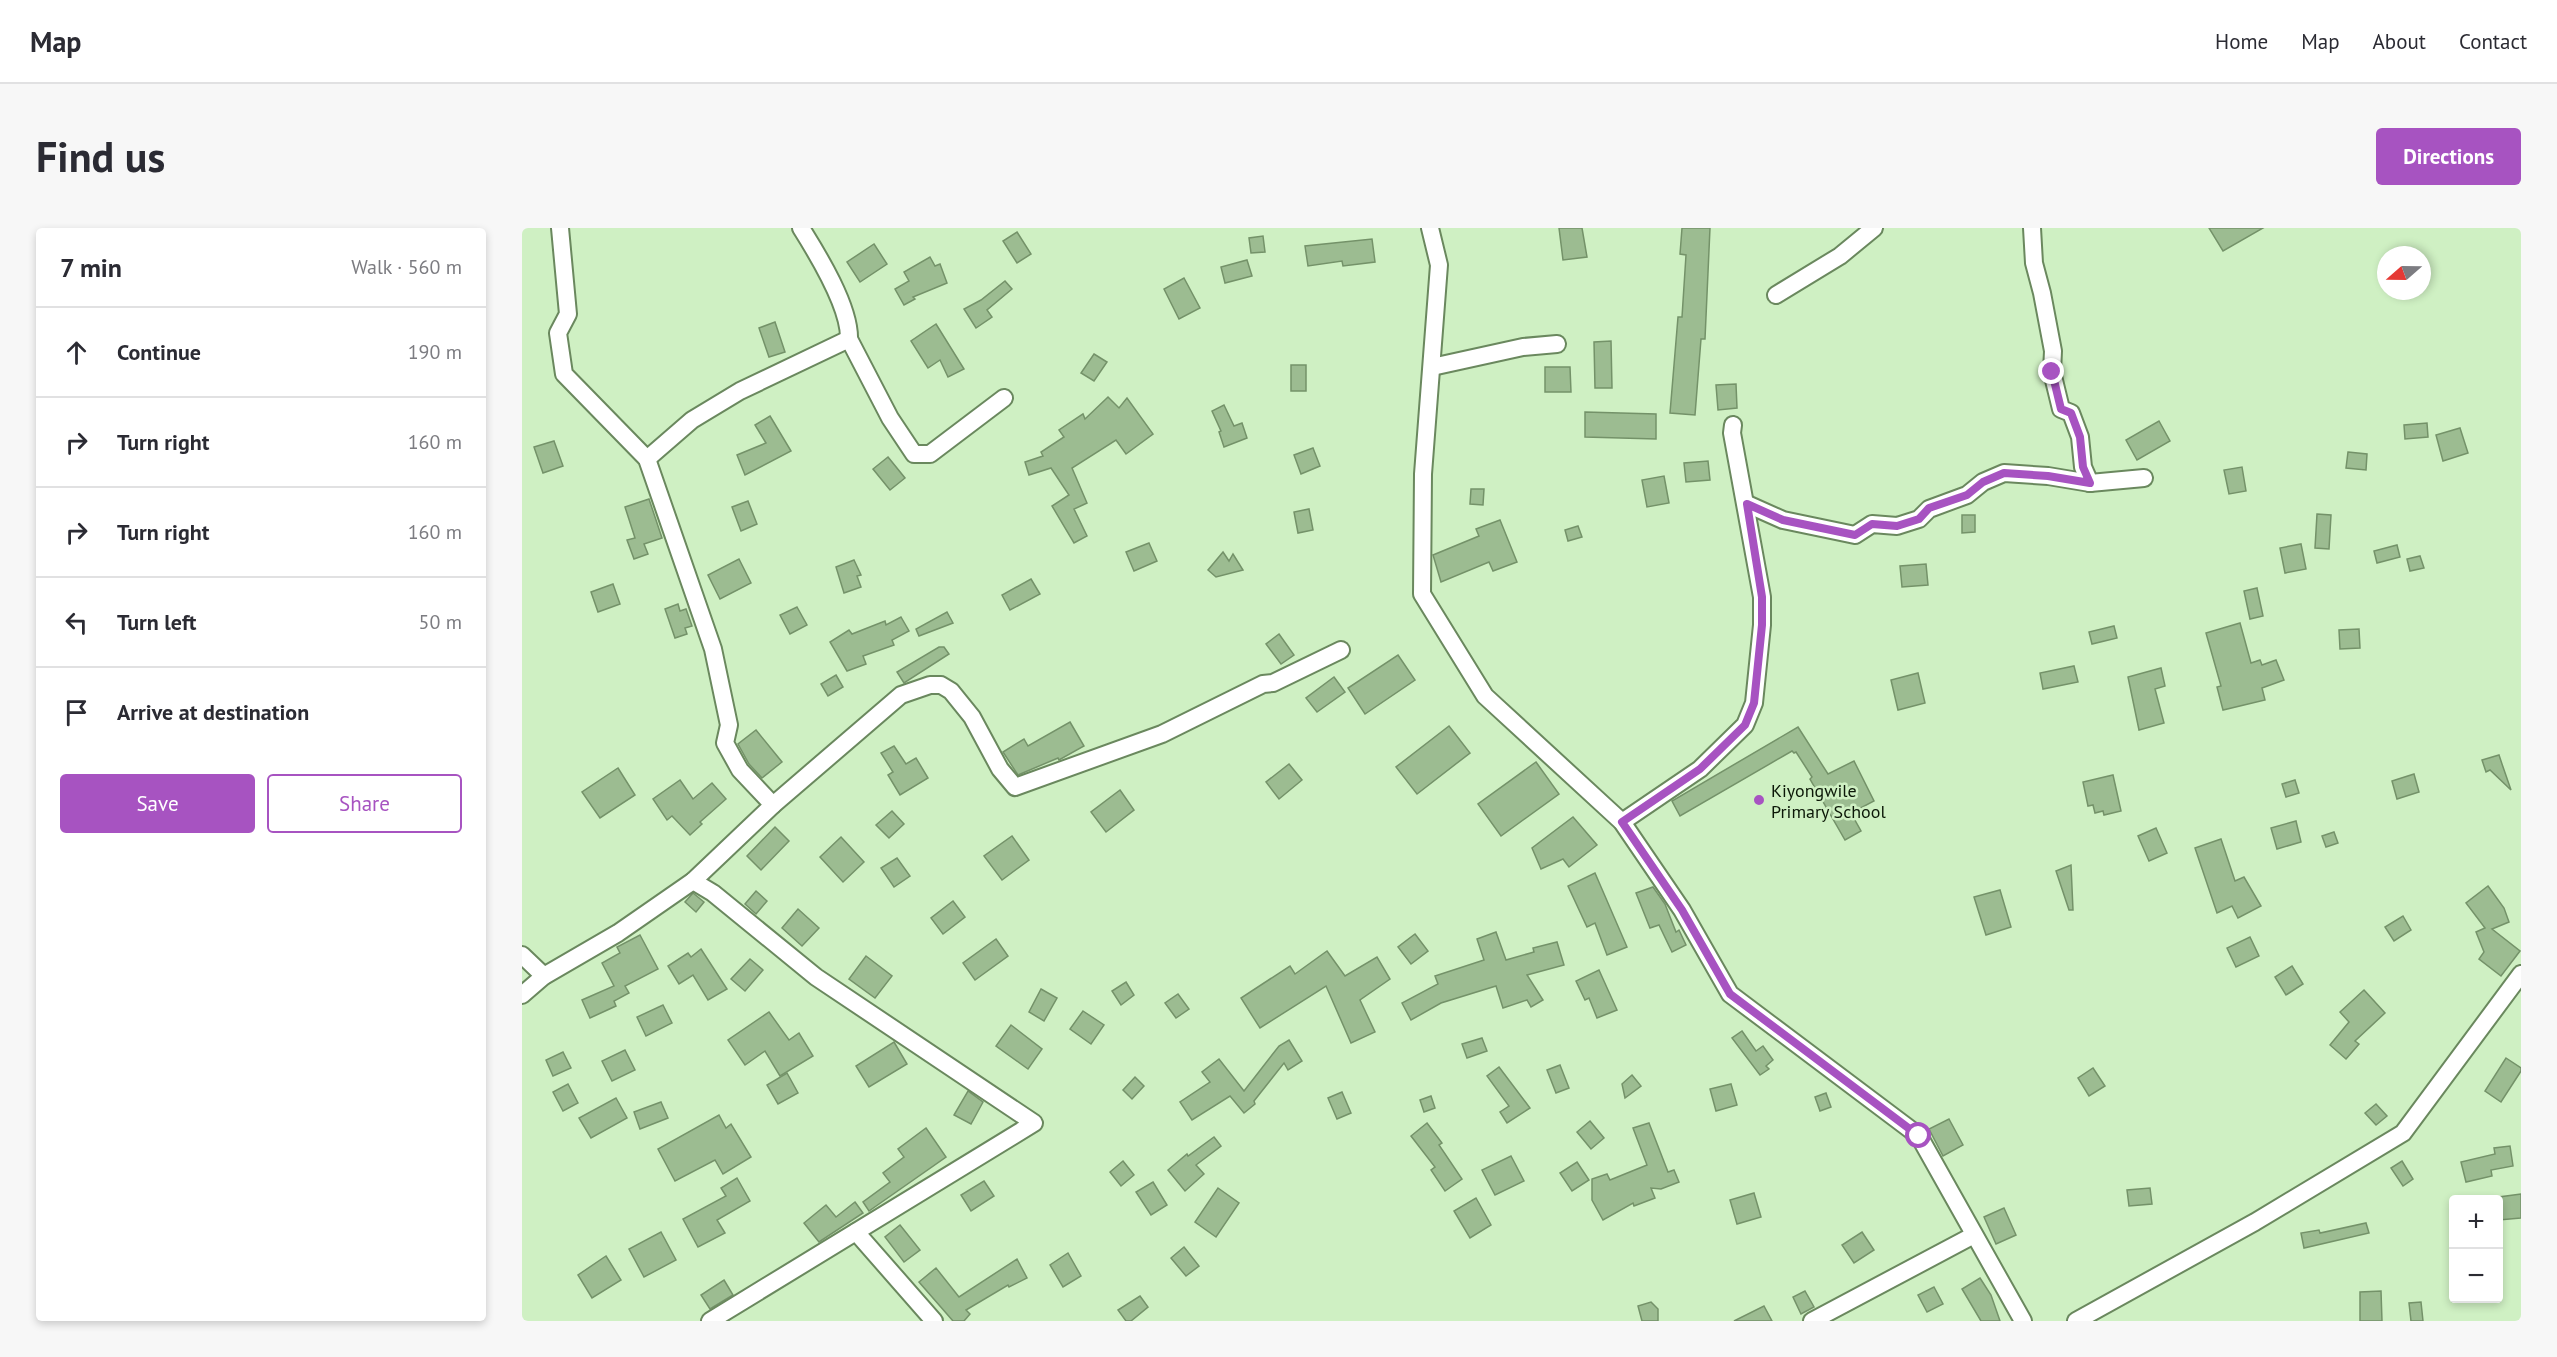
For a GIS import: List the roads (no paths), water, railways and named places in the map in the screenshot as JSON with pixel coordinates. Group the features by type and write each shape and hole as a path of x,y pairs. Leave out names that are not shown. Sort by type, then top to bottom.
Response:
{"street":[{"path":"560,228 568,314 558,333 564,374 647,459 713,649 729,724 725,743 740,770 773,805"},
{"path":"801,228 827,271 849,328 849,339 890,418 914,454 930,454 1004,398"},
{"path":"1431,228 1439,265 1423,474 1422,594 1485,696 1622,822 1682,910 1730,994 1919,1136 2023,1321"},
{"path":"1776,295 1840,256 1874,228"},
{"path":"2032,228 2034,264 2042,293 2052,351 2056,394 2061,409 2071,413 2080,437 2083,467 2090,483"},
{"path":"647,459 692,420 740,392 849,339"},
{"path":"1432,367 1523,347 1557,344"},
{"path":"1622,822 1700,769 1745,725 1754,703 1762,625 1762,597 1747,504 1732,433 1733,425"},
{"path":"1747,504 1783,520 1855,535 1872,524 1897,526 1919,519 1929,508 1967,495 1983,482 2004,473 2048,476 2090,483 2144,478"},
{"path":"522,995 544,976 618,933 693,881 773,805 901,695 930,685 941,685 951,691 972,717 1000,770 1015,787 1162,734 1263,684 1273,683 1341,650"},
{"path":"693,881 713,892 816,976 1034,1123 710,1321"},
{"path":"522,956 544,976"},
{"path":"2076,1321 2255,1222 2403,1133 2521,974"},
{"path":"856,1232 934,1321"},
{"path":"1812,1321 1974,1235"}],"place":[{"name":"Kiyongwile Primary School","path":"1759,800"}]}
